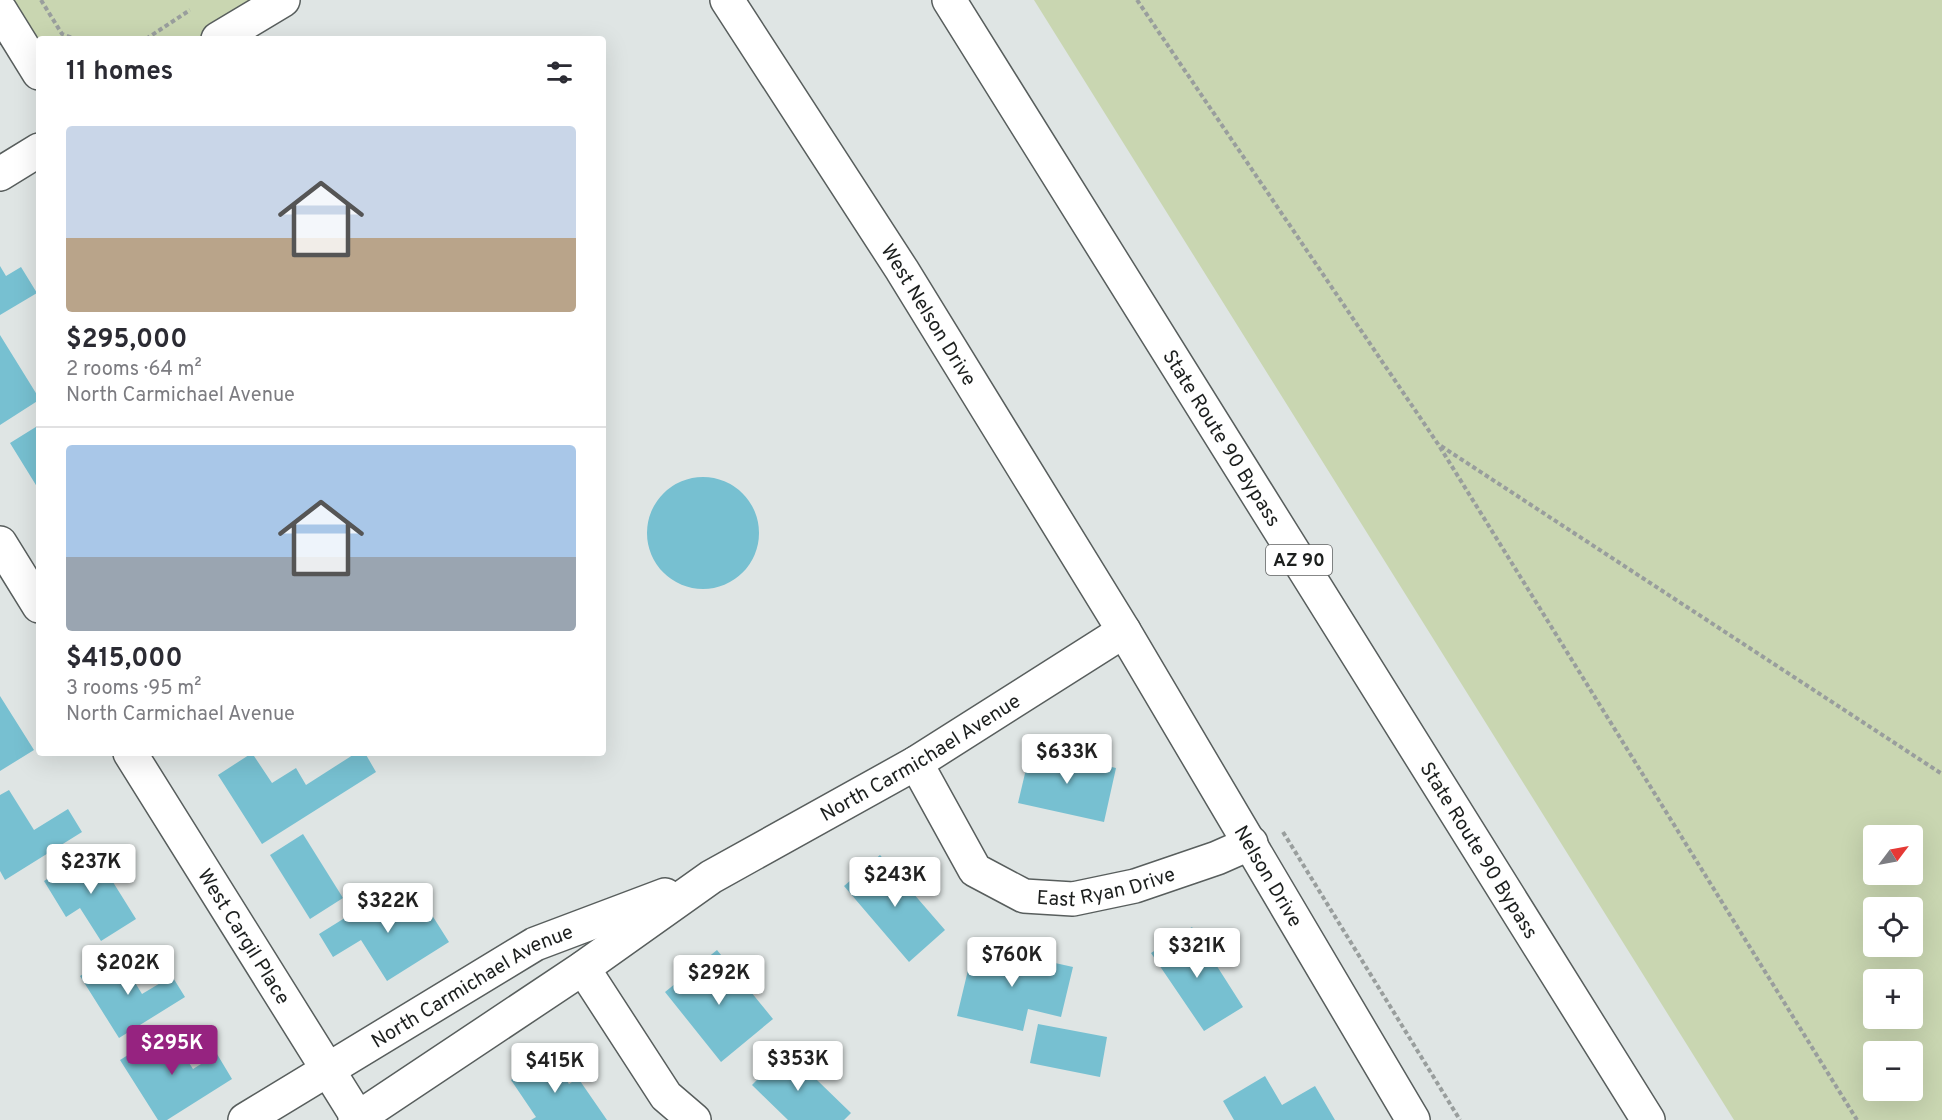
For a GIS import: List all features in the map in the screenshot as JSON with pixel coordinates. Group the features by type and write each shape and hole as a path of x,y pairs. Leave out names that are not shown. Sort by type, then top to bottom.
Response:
{"main road":[{"path":"239,34 283,0"},
{"name":"West Nelson Drive","path":"727,0 902,270 1124,631"},
{"name":"State Route 90 Bypass","path":"949,0 1648,1120"},
{"path":"0,10 36,68"},
{"path":"0,174 36,152"},
{"path":"0,543 36,601"},
{"name":"North Carmichael Avenue","path":"356,1119 583,968 711,877 916,763 1124,631"},
{"name":"Nelson Drive","path":"1124,631 1413,1120"},
{"name":"West Cargil Place","path":"132,756 356,1119"},
{"name":"East Ryan Drive","path":"916,763 975,870 1024,897 1073,899 1135,886 1217,858 1251,843"},
{"name":"North Carmichael Avenue","path":"245,1120 536,944 711,877"},
{"path":"583,968 666,1096 694,1120"}],"path":[{"path":"40,0 62,34 67,36"},
{"path":"1137,0 1438,444 1857,1120"},
{"path":"151,36 190,10"},
{"path":"1438,444 1942,774"}],"green space":[{"path":"0,0 283,0 223,36 36,36 36,67"},
{"path":"1034,0 1942,0 1942,1120 1734,1120"}],"building":[{"path":"0,266 6,276 21,267 36,294 0,315"},
{"path":"0,335 36,393 36,402 0,425"},
{"path":"36,427 36,485 10,443"},
{"path":"703,477 725,481 743,493 755,511 759,533 755,555 743,573 725,585 703,589 681,585 663,573 651,555 647,533 651,511 663,493 681,481"},
{"path":"0,696 34,750 0,771"},
{"path":"1031,748 1116,768 1104,822 1018,803"},
{"path":"247,756 254,756 272,783 296,768 306,785 351,756 367,756 376,772 262,844 218,775"},
{"path":"9,790 34,830 68,809 82,832 5,880 0,871 0,795"},
{"path":"303,834 343,898 310,919 270,855"},
{"path":"93,850 136,919 101,941 80,908 66,917 44,881"},
{"path":"880,855 945,930 909,962 844,886"},
{"path":"393,888 407,911 423,901 449,942 387,981 361,940 333,957 319,934"},
{"path":"1192,927 1243,1007 1204,1031 1151,953"},
{"path":"974,945 1073,967 1061,1017 1028,1009 1023,1031 957,1016"},
{"path":"717,950 773,1019 721,1062 665,992"},
{"path":"117,953 142,994 172,976 185,997 119,1038 80,976"},
{"path":"1038,1024 1107,1037 1100,1077 1030,1063"},
{"path":"168,1030 193,1069 217,1054 232,1079 167,1120 158,1120 120,1060"},
{"path":"786,1050 851,1113 844,1120 788,1120 752,1085"},
{"path":"550,1054 569,1084 578,1078 607,1120 531,1120 536,1117 511,1080"},
{"path":"1265,1076 1282,1105 1315,1086 1335,1120 1234,1120 1223,1101"}]}
